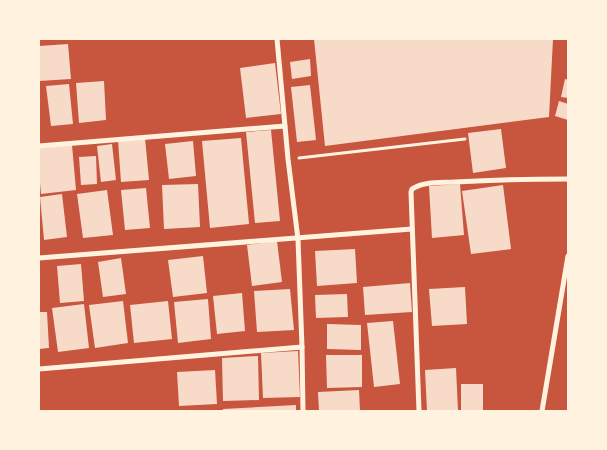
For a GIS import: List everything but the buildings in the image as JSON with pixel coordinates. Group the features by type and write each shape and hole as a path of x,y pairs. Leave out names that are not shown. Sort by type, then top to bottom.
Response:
{"street":[{"path":"277,39 288,159 298,239 303,411"},
{"path":"39,146 285,126"},
{"path":"419,411 412,188 424,184 507,179 568,179"},
{"path":"39,258 412,229"},
{"path":"542,411 568,256"},
{"path":"39,369 302,347"}],"path":[{"path":"288,159 465,139"}]}
